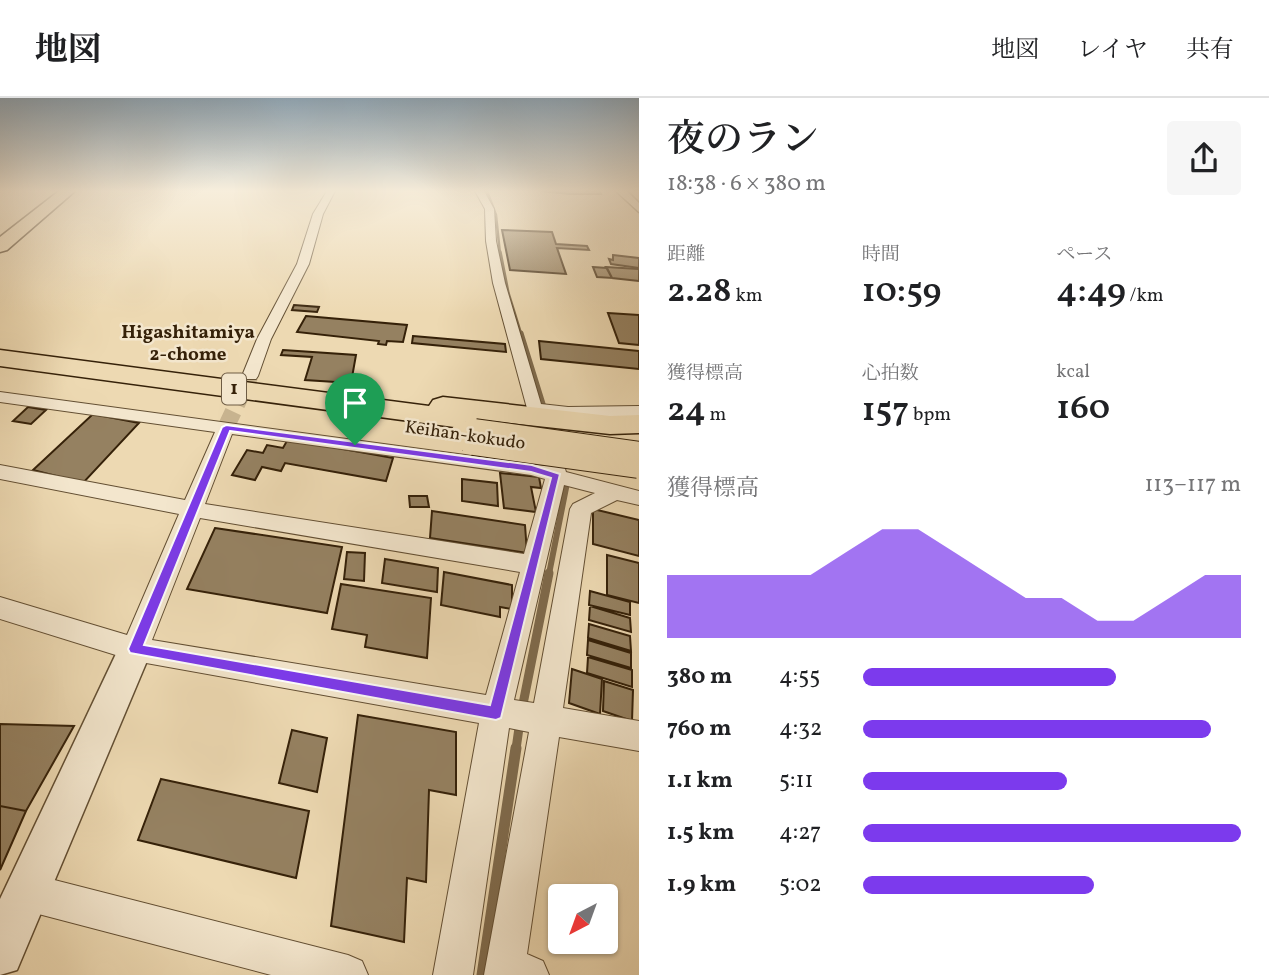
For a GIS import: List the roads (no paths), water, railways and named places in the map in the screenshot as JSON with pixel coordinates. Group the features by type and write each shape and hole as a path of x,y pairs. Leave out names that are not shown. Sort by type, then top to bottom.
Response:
{"highway":[{"path":"0,246 17,232"},
{"name":"Keihan-kokudo","path":"0,358 333,402 639,460"},
{"name":"Keihan-kokudo","path":"0,374 287,412 639,443"},
{"name":"1","path":"333,402 368,397 610,425 639,424"},
{"path":"287,412 631,488"}],"street":[{"path":"250,376 264,339 303,264 313,232"},
{"path":"489,232 498,284 534,408 568,412 639,411"},
{"path":"0,397 556,471 631,488"},
{"path":"0,954 135,649 226,427"},
{"path":"453,975 497,713 556,471"},
{"path":"0,472 532,574 567,587"},
{"path":"512,972 545,720 581,509 631,488"},
{"path":"0,608 135,649 639,736"},
{"path":"27,892 348,975"}],"waterway":[{"path":"498,232 500,254"},
{"path":"500,252 508,293 521,335"},
{"path":"521,333 544,407"},
{"path":"549,574 567,483"},
{"path":"522,709 549,573"},
{"path":"516,749 520,721"},
{"path":"482,975 516,748"}],"tunnel":[{"path":"226,427 250,376"}],"district":[{"name":"Higashitamiya 2-chome","path":"188,344"}]}
